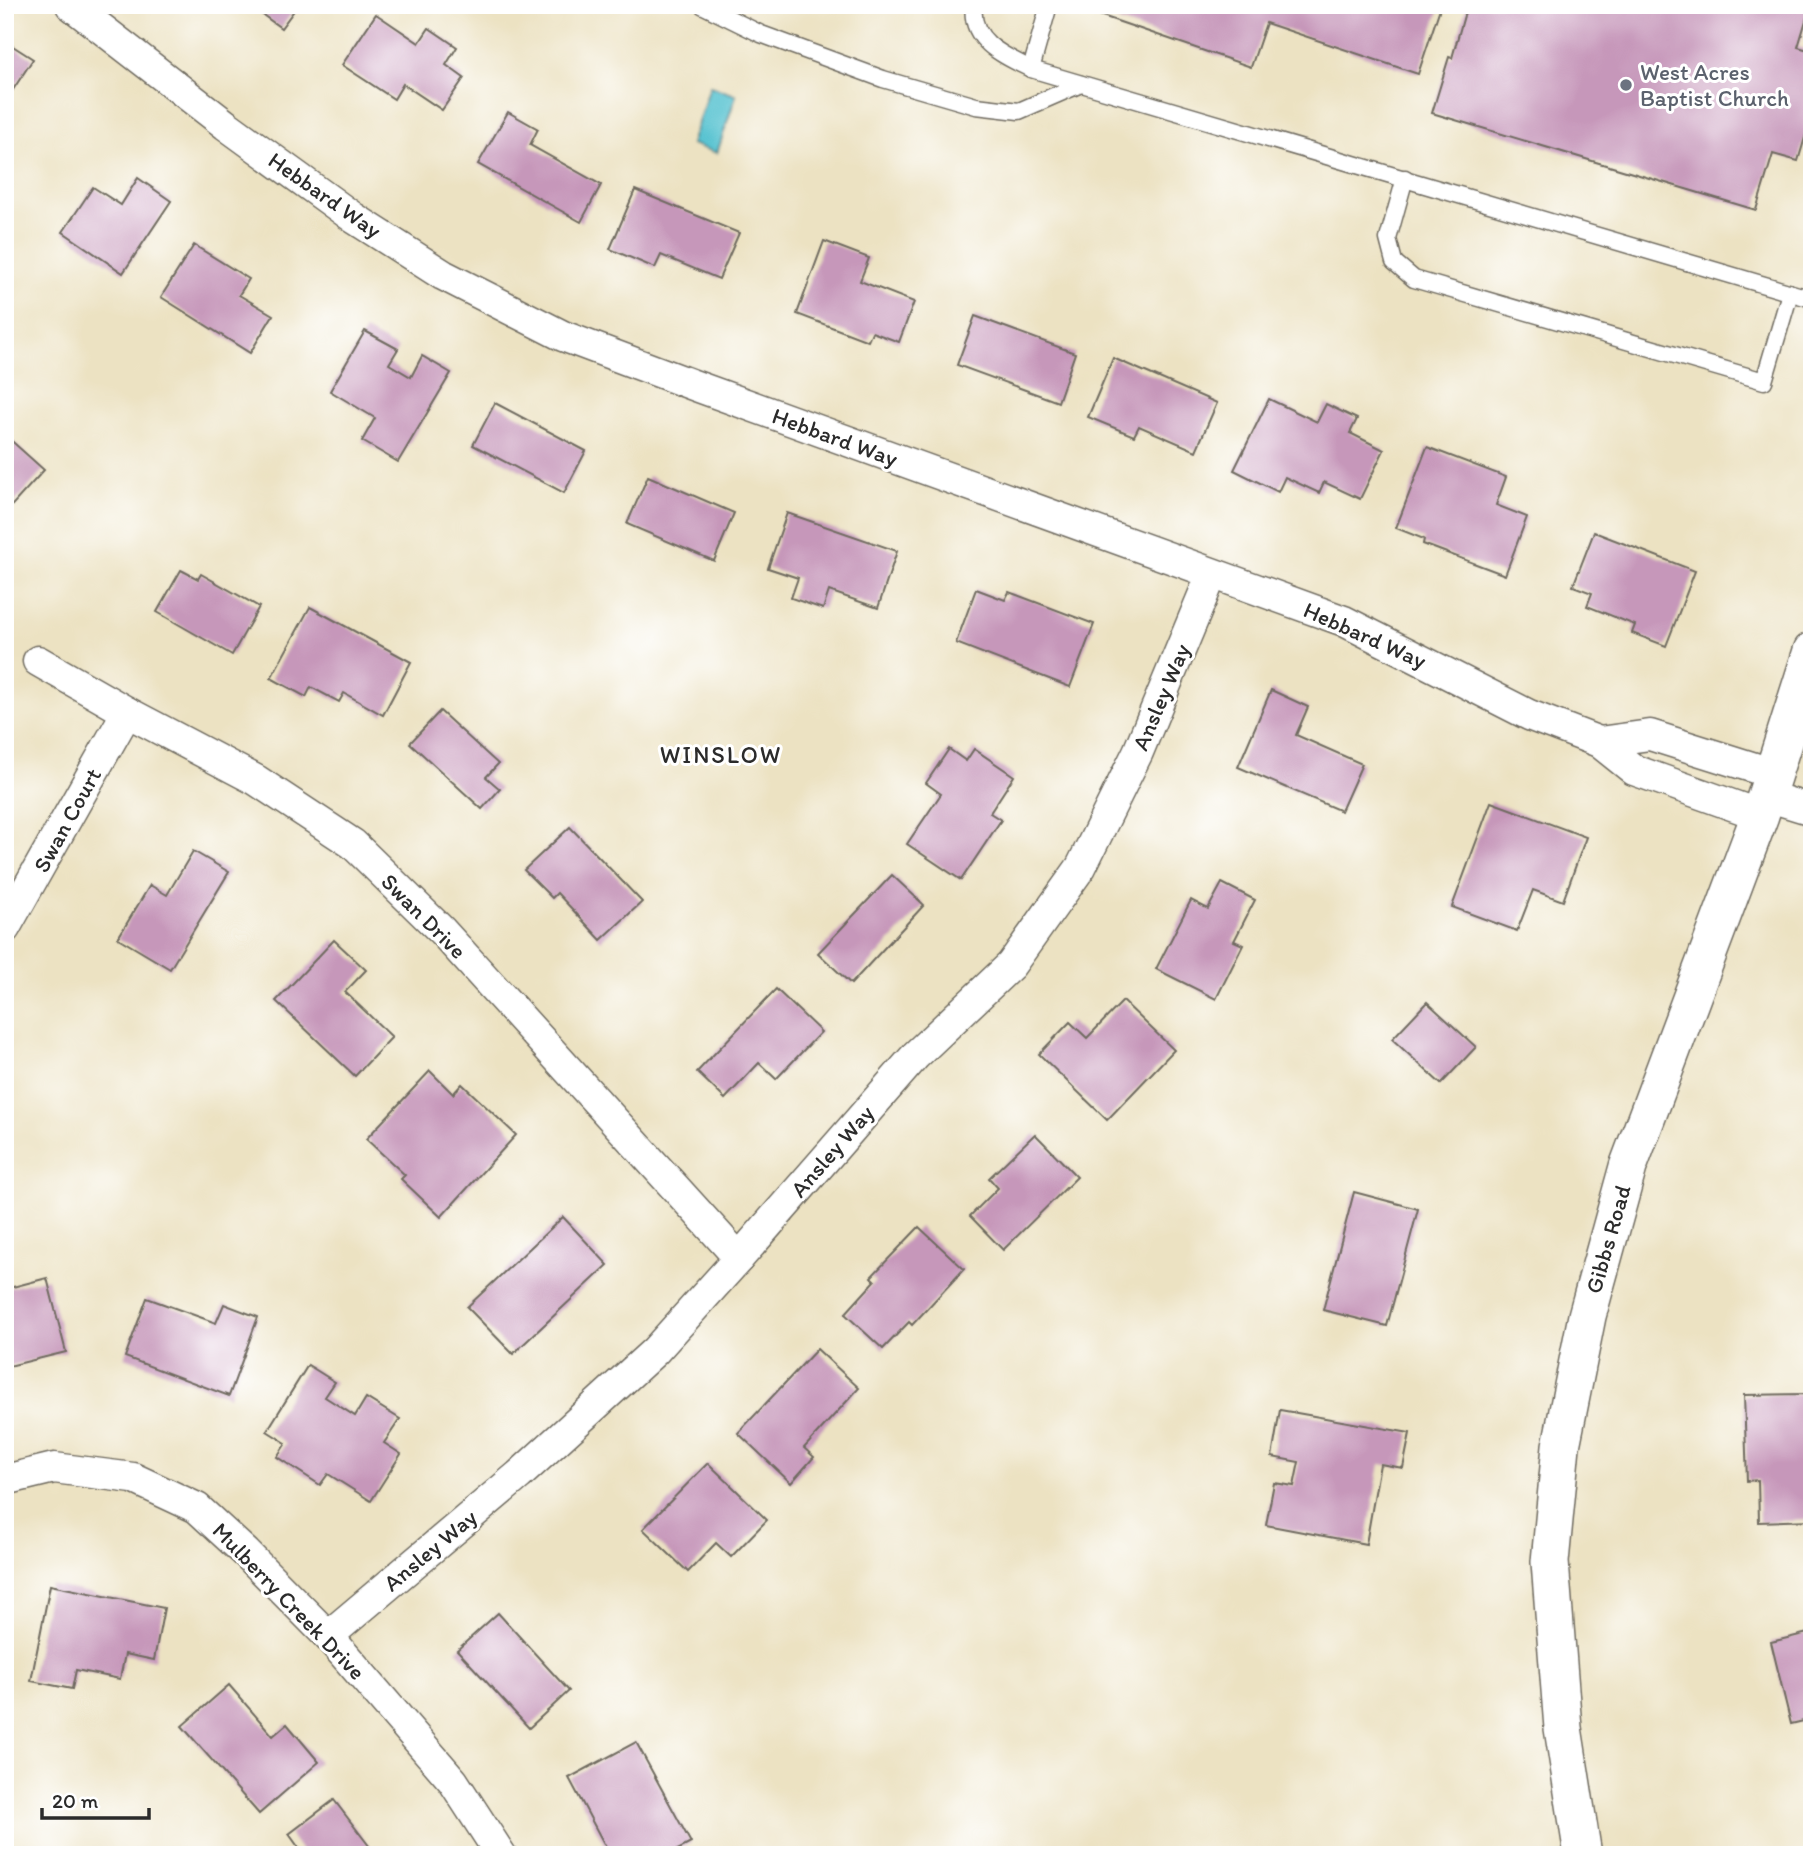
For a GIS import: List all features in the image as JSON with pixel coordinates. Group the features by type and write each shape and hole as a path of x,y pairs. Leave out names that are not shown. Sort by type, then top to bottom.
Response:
{"street":[{"name":"Hebbard Way","path":"71,5 226,125 354,218 443,275 564,336 1344,621 1529,715 1600,742 1634,770 1767,795"},
{"name":"Ansley Way","path":"328,1636 519,1475 645,1360 739,1258 916,1055 1011,965 1081,867 1138,752 1212,574"},
{"name":"Gibbs Road","path":"1583,1855 1563,1728 1550,1562 1561,1446 1587,1316 1628,1167 1767,795 1812,651"},
{"name":"Swan Drive","path":"38,661 127,712 256,780 353,844 442,931 739,1258"},
{"name":"Swan Court","path":"5,928 127,712"},
{"name":"Hebbard Way","path":"1600,742 1650,735 1767,795"},
{"path":"1767,795 1812,810"},
{"name":"Mulberry Creek Drive","path":"5,1480 54,1468 133,1478 197,1508 328,1636 453,1781 501,1855"}],"lane":[{"path":"702,5 761,34 883,79 976,106 1019,111 1081,85"},
{"path":"974,5 973,15 981,37 999,53 1031,69 1812,299"},
{"path":"1031,69 1049,5"},
{"path":"1405,178 1388,239 1394,262 1414,279 1764,382 1790,293"}],"water":[{"path":"710,86 736,95 717,153 691,144"}],"building":[{"path":"249,5 298,5 281,28"},
{"path":"1083,5 1441,5 1418,74 1266,23 1251,67 1082,9"},
{"name":"West Acres Baptist Church","path":"1467,5 1810,7 1798,47 1812,51 1812,114 1798,161 1773,154 1756,210 1432,113"},
{"path":"376,14 419,43 429,28 457,47 446,65 464,78 442,110 403,84 394,99 342,65"},
{"path":"5,41 33,59 5,102"},
{"path":"508,112 538,129 530,145 601,185 581,222 478,164"},
{"path":"138,178 171,201 123,273 63,232 93,187 121,205"},
{"path":"635,190 739,233 719,279 661,255 655,268 610,249"},
{"path":"824,241 869,258 860,281 914,302 899,342 872,332 868,341 797,314"},
{"path":"194,245 249,279 239,295 273,315 250,353 161,297"},
{"path":"975,316 1075,353 1058,402 957,365"},
{"path":"365,331 398,349 389,364 411,377 422,356 451,373 398,462 362,441 375,418 330,391"},
{"path":"1113,358 1217,403 1196,451 1139,426 1134,436 1088,417"},
{"path":"1269,399 1317,422 1326,404 1357,419 1350,433 1384,450 1360,499 1324,482 1319,493 1285,477 1278,492 1234,470"},
{"path":"495,403 586,451 564,493 473,445"},
{"path":"5,435 44,470 5,513"},
{"path":"1427,447 1506,477 1496,505 1527,517 1505,575 1423,544 1424,539 1396,528"},
{"path":"648,476 734,513 714,561 627,524"},
{"path":"787,513 897,551 878,608 829,591 823,609 791,598 798,578 768,568"},
{"path":"1594,532 1695,571 1666,646 1632,633 1635,625 1587,606 1592,593 1573,586"},
{"path":"181,570 198,579 201,574 259,607 232,655 157,612"},
{"path":"976,589 1005,600 1009,592 1094,624 1070,687 956,643"},
{"path":"310,607 411,662 383,715 344,693 339,702 311,687 306,697 271,678"},
{"path":"1271,690 1308,707 1296,735 1362,764 1341,811 1238,767"},
{"path":"440,711 498,764 486,777 500,789 482,809 410,743"},
{"path":"949,749 966,761 974,749 1014,776 990,813 1001,820 961,880 907,844 941,794 926,783"},
{"path":"1491,802 1586,837 1563,901 1533,890 1517,931 1452,907"},
{"path":"570,827 642,902 601,940 557,893 552,898 524,870"},
{"path":"193,851 229,872 170,969 118,938 150,885 167,895"},
{"path":"892,875 924,905 851,984 818,953"},
{"path":"1222,883 1255,900 1234,941 1243,945 1216,999 1156,969 1191,900 1208,909"},
{"path":"334,940 366,970 345,992 392,1037 355,1076 276,1001"},
{"path":"776,989 821,1032 776,1079 759,1063 725,1099 697,1072"},
{"path":"1123,1001 1174,1050 1107,1120 1039,1054 1070,1022 1087,1038"},
{"path":"1427,1002 1476,1047 1441,1084 1392,1039"},
{"path":"430,1071 453,1094 462,1084 516,1135 441,1217 401,1179 405,1175 366,1139"},
{"path":"1035,1134 1077,1177 1003,1250 970,1216 998,1188 989,1178"},
{"path":"1354,1192 1418,1209 1387,1326 1323,1310"},
{"path":"563,1217 608,1265 513,1354 467,1307"},
{"path":"919,1227 964,1269 912,1325 909,1322 883,1349 845,1314 875,1281 871,1277"},
{"path":"47,1278 66,1352 5,1367 5,1289"},
{"path":"147,1298 216,1323 224,1304 258,1317 229,1396 125,1357"},
{"path":"817,1349 859,1388 804,1448 814,1457 791,1483 738,1433"},
{"path":"308,1365 335,1382 325,1397 355,1416 366,1398 400,1419 384,1443 401,1454 371,1501 328,1474 320,1485 277,1457 286,1443 267,1431"},
{"path":"1807,1394 1811,1520 1759,1522 1758,1480 1747,1481 1744,1395"},
{"path":"1280,1410 1410,1433 1403,1468 1380,1464 1366,1544 1266,1525 1274,1483 1294,1486 1299,1462 1272,1457"},
{"path":"708,1463 767,1520 731,1557 716,1543 688,1572 643,1529"},
{"path":"50,1585 164,1608 154,1660 125,1654 120,1679 76,1670 72,1689 31,1681"},
{"path":"498,1613 569,1691 529,1728 457,1650"},
{"path":"1812,1632 1812,1719 1791,1724 1771,1642"},
{"path":"229,1685 273,1736 287,1724 319,1762 259,1814 182,1726"},
{"path":"636,1742 691,1843 668,1855 610,1855 569,1778"},
{"path":"1807,1762 1812,1762 1812,1813 1810,1813"},
{"path":"334,1800 376,1855 304,1855 289,1834"}],"place":[{"name":"West Acres Baptist Church","path":"1626,85"}],"district":[{"name":"WINSLOW","path":"721,754"}]}
